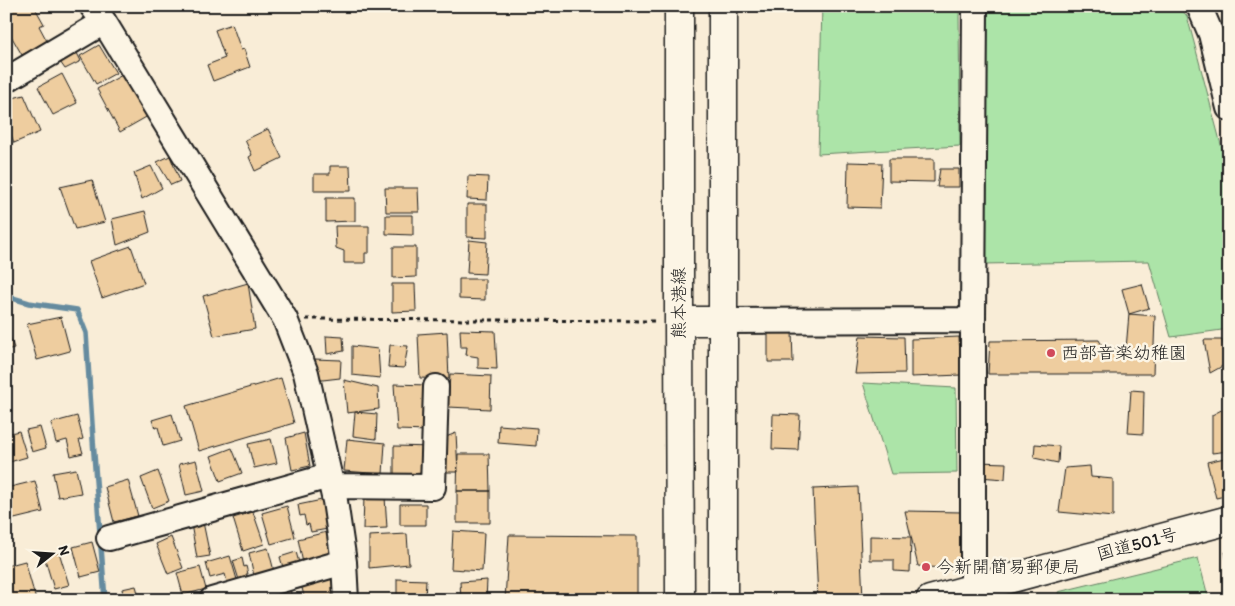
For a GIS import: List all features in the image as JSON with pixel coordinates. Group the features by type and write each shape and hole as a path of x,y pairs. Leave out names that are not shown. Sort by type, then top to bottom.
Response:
{"main road":[{"name":"熊本港線","path":"679,6 680,600"},
{"path":"723,600 724,6"},
{"path":"679,321 724,321"},
{"name":"国道501号","path":"930,600 973,594 1229,520"}],"street":[{"path":"973,594 975,6"},
{"path":"1199,6 1220,36 1229,108"},
{"path":"6,80 98,14 285,319 306,373 335,501 344,562 346,600"},
{"path":"724,321 973,320"},
{"path":"109,538 330,481 433,487 436,387"},
{"path":"212,600 344,562"}],"path":[{"path":"285,319 679,321"}],"green space":[{"path":"822,6 959,6 960,146 818,154"},
{"path":"986,6 1178,6 1187,16 1229,175 1229,329 1171,337 1149,261 983,264"},
{"path":"863,383 956,388 957,473 891,474"},
{"path":"1198,558 1209,600 1059,600 1058,592"}],"building":[{"path":"11,6 34,6 44,24 39,26 47,41 22,55 6,27 6,18 8,16 6,9"},
{"path":"232,24 241,50 244,49 250,67 213,81 207,65 225,58 215,30"},
{"path":"99,45 116,73 96,84 80,56"},
{"path":"74,47 81,61 65,69 56,56"},
{"path":"62,74 77,103 53,115 38,87"},
{"path":"124,74 148,116 120,132 97,89"},
{"path":"24,95 40,132 14,143 6,120 6,100"},
{"path":"268,129 282,158 255,171 249,157 252,155 245,140"},
{"path":"170,156 180,181 171,185 157,162"},
{"path":"889,159 934,159 934,182 889,181"},
{"path":"848,162 882,163 880,208 847,207"},
{"path":"151,166 162,188 142,199 134,173"},
{"path":"330,166 350,166 351,191 314,191 314,174 330,174"},
{"path":"940,169 959,169 959,187 937,187"},
{"path":"468,176 488,177 487,200 467,199"},
{"path":"92,180 105,222 75,229 60,187"},
{"path":"385,188 418,188 419,212 386,212"},
{"path":"326,198 355,198 355,221 326,222"},
{"path":"467,204 487,204 487,238 467,237"},
{"path":"145,211 150,232 117,245 112,219"},
{"path":"386,215 413,215 413,235 386,234"},
{"path":"335,226 369,226 369,253 365,253 365,263 344,263 344,251 336,248"},
{"path":"469,240 487,242 485,274 467,273"},
{"path":"131,246 144,283 102,298 89,261"},
{"path":"393,247 416,247 416,277 393,278"},
{"path":"459,279 485,279 485,300 459,299"},
{"path":"248,283 255,329 214,336 203,296"},
{"path":"392,284 415,284 416,311 392,312"},
{"path":"1142,284 1149,308 1129,314 1122,289"},
{"path":"1129,314 1155,316 1153,374 988,374 990,341 1099,340 1104,349 1126,349"},
{"path":"61,317 70,351 37,360 27,324"},
{"path":"6,326 14,348 6,350"},
{"path":"460,330 495,331 497,369 478,368 478,357 466,355 467,347 461,347"},
{"path":"768,331 792,331 793,362 768,362"},
{"path":"447,332 449,379 420,378 418,334"},
{"path":"326,336 343,337 344,351 327,354"},
{"path":"860,336 904,337 905,373 855,374"},
{"path":"959,337 961,375 911,377 911,339"},
{"path":"1204,340 1222,340 1228,363 1210,373"},
{"path":"390,345 408,346 404,368 388,367"},
{"path":"352,346 378,349 380,378 352,375"},
{"path":"314,359 341,360 340,378 314,381"},
{"path":"450,374 491,376 490,409 448,407"},
{"path":"281,378 294,423 199,451 186,406"},
{"path":"344,380 378,388 379,409 347,413"},
{"path":"394,384 427,385 429,431 397,430"},
{"path":"1131,390 1144,391 1143,434 1128,433"},
{"path":"1229,406 1229,451 1212,453 1212,415"},
{"path":"355,412 377,414 376,439 353,436"},
{"path":"172,414 180,441 163,446 158,427 155,428 152,420"},
{"path":"773,414 800,415 798,450 772,449"},
{"path":"77,416 83,439 79,440 83,453 71,456 67,440 56,443 51,423"},
{"path":"499,425 537,428 536,446 498,443"},
{"path":"40,427 46,448 32,452 26,430"},
{"path":"19,431 27,457 6,463 6,434"},
{"path":"304,433 310,466 292,470 286,438"},
{"path":"456,433 458,472 438,472 441,439"},
{"path":"271,439 277,463 254,468 248,444"},
{"path":"347,439 385,443 383,474 344,471"},
{"path":"1035,444 1059,446 1058,463 1034,458"},
{"path":"394,446 434,447 431,475 394,475"},
{"path":"232,448 242,473 220,481 211,456"},
{"path":"458,454 489,454 490,491 457,491"},
{"path":"1229,457 1229,495 1216,498 1207,462"},
{"path":"196,460 204,491 186,495 179,464"},
{"path":"978,462 1006,463 1005,479 979,477"},
{"path":"1090,466 1091,477 1113,479 1113,517 1059,512 1065,468"},
{"path":"76,469 81,493 58,497 53,473"},
{"path":"158,471 169,501 152,508 141,478"},
{"path":"128,480 138,516 114,522 105,487"},
{"path":"35,481 43,512 6,521 6,488"},
{"path":"858,487 863,600 818,600 813,489"},
{"path":"457,491 490,491 490,523 457,523"},
{"path":"364,497 385,497 387,528 363,529"},
{"path":"322,500 328,529 311,532 309,524 306,525 304,515 300,516 298,505"},
{"path":"400,504 426,504 426,525 400,525"},
{"path":"287,506 295,537 271,544 262,513"},
{"path":"905,511 962,512 964,570 918,566"},
{"path":"253,512 264,544 243,551 233,518"},
{"path":"203,522 210,556 197,558 191,524"},
{"path":"453,531 484,533 482,571 451,569"},
{"path":"327,532 333,556 303,563 298,539"},
{"path":"407,534 409,564 369,568 369,536"},
{"path":"509,535 637,536 637,600 505,600"},
{"path":"870,536 911,537 910,572 894,571 894,560 870,560"},
{"path":"171,537 183,568 168,574 156,544"},
{"path":"92,542 100,572 81,577 73,547"},
{"path":"268,548 274,571 254,576 249,553"},
{"path":"1229,551 1229,571 1225,552"},
{"path":"59,552 69,585 54,589 44,556"},
{"path":"296,552 300,566 284,571 280,557"},
{"path":"230,556 238,583 228,586 225,574 210,578 206,563"},
{"path":"242,558 244,567 246,566 248,581 240,583 233,561"},
{"path":"25,561 36,600 6,600 6,566"},
{"path":"200,567 206,589 183,595 177,573"},
{"path":"334,570 343,600 305,600 300,580"},
{"path":"397,579 426,580 425,600 397,600"},
{"path":"487,580 486,600 461,600 460,582"},
{"path":"288,584 293,600 259,600 257,593"},
{"path":"136,586 140,600 124,600 122,589"}],"waterway":[{"path":"6,296 29,303 77,310 86,333 105,600"}],"place":[{"name":"西部音楽幼稚園","path":"1051,353"},
{"name":"今新開簡易郵便局","path":"926,567"}]}
